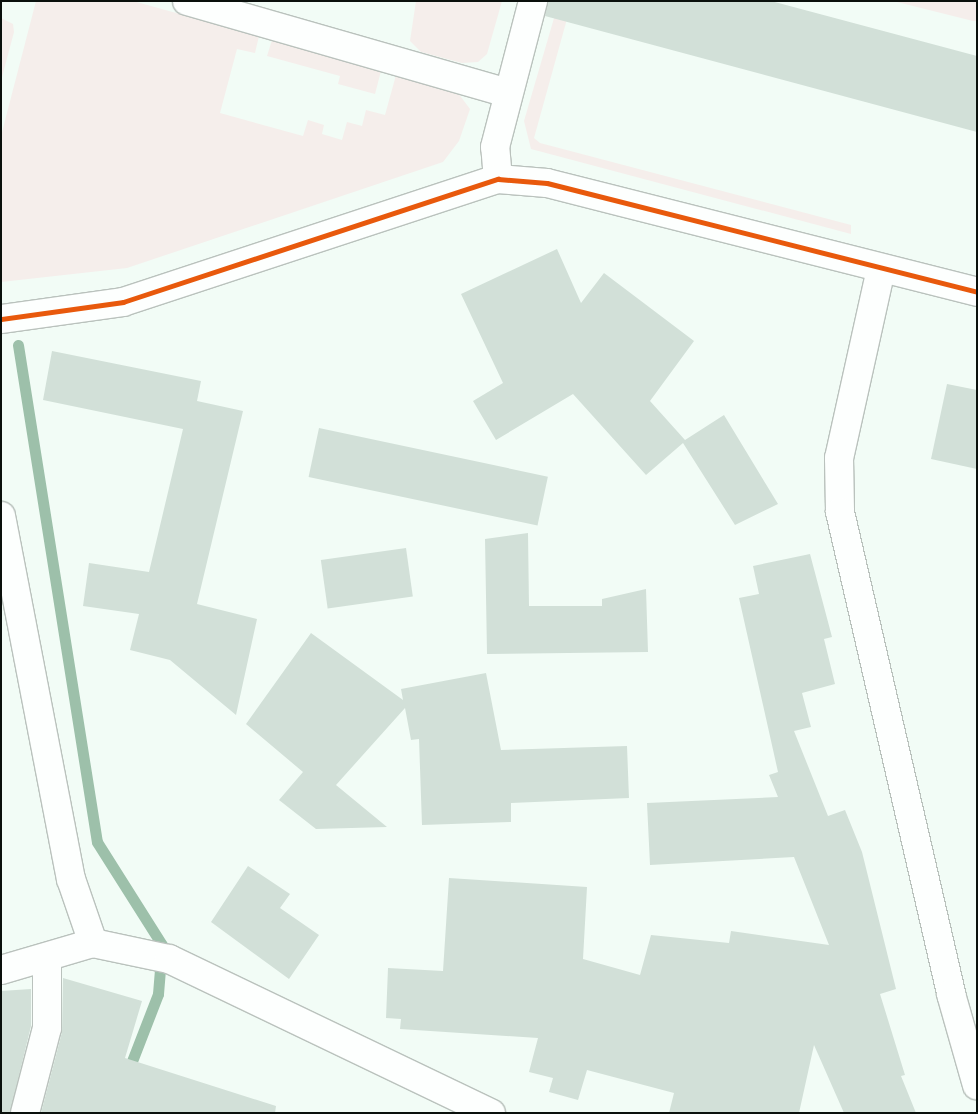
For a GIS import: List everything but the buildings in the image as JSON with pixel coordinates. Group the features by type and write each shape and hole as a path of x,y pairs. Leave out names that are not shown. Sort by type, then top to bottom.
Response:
{"street":[{"path":"187,1 508,93"},
{"path":"498,179 495,147 533,1"},
{"path":"1,319 123,302 498,179 547,183 977,292"},
{"path":"881,269 839,458 840,512 951,994 977,1085"},
{"path":"1,516 71,879 93,943"},
{"path":"1,970 47,959 93,943 160,957 492,1113"},
{"path":"25,1113 47,1028 47,959"}],"shaded area":[{"path":"36,1 133,1 259,36 255,53 237,49 220,113 303,136 308,120 324,125 322,134 342,140 347,122 362,126 366,110 385,115 396,75 458,93 470,109 459,141 443,162 127,268 1,282 1,136"},
{"path":"416,1 502,1 487,54 478,62 462,63 421,52 410,41"},
{"path":"559,1 572,1 534,138 540,143 851,225 851,234 531,149 524,121"},
{"path":"893,1 977,1 977,21 973,21"},
{"path":"1,18 13,24 14,32 1,81"},
{"path":"272,40 381,71 375,94 338,84 340,76 267,56"}],"waterway":[{"path":"18,345 97,842 162,945 158,994 127,1074"}],"cycle path":[{"path":"1,319 123,302 498,179 547,183 977,292"}]}
